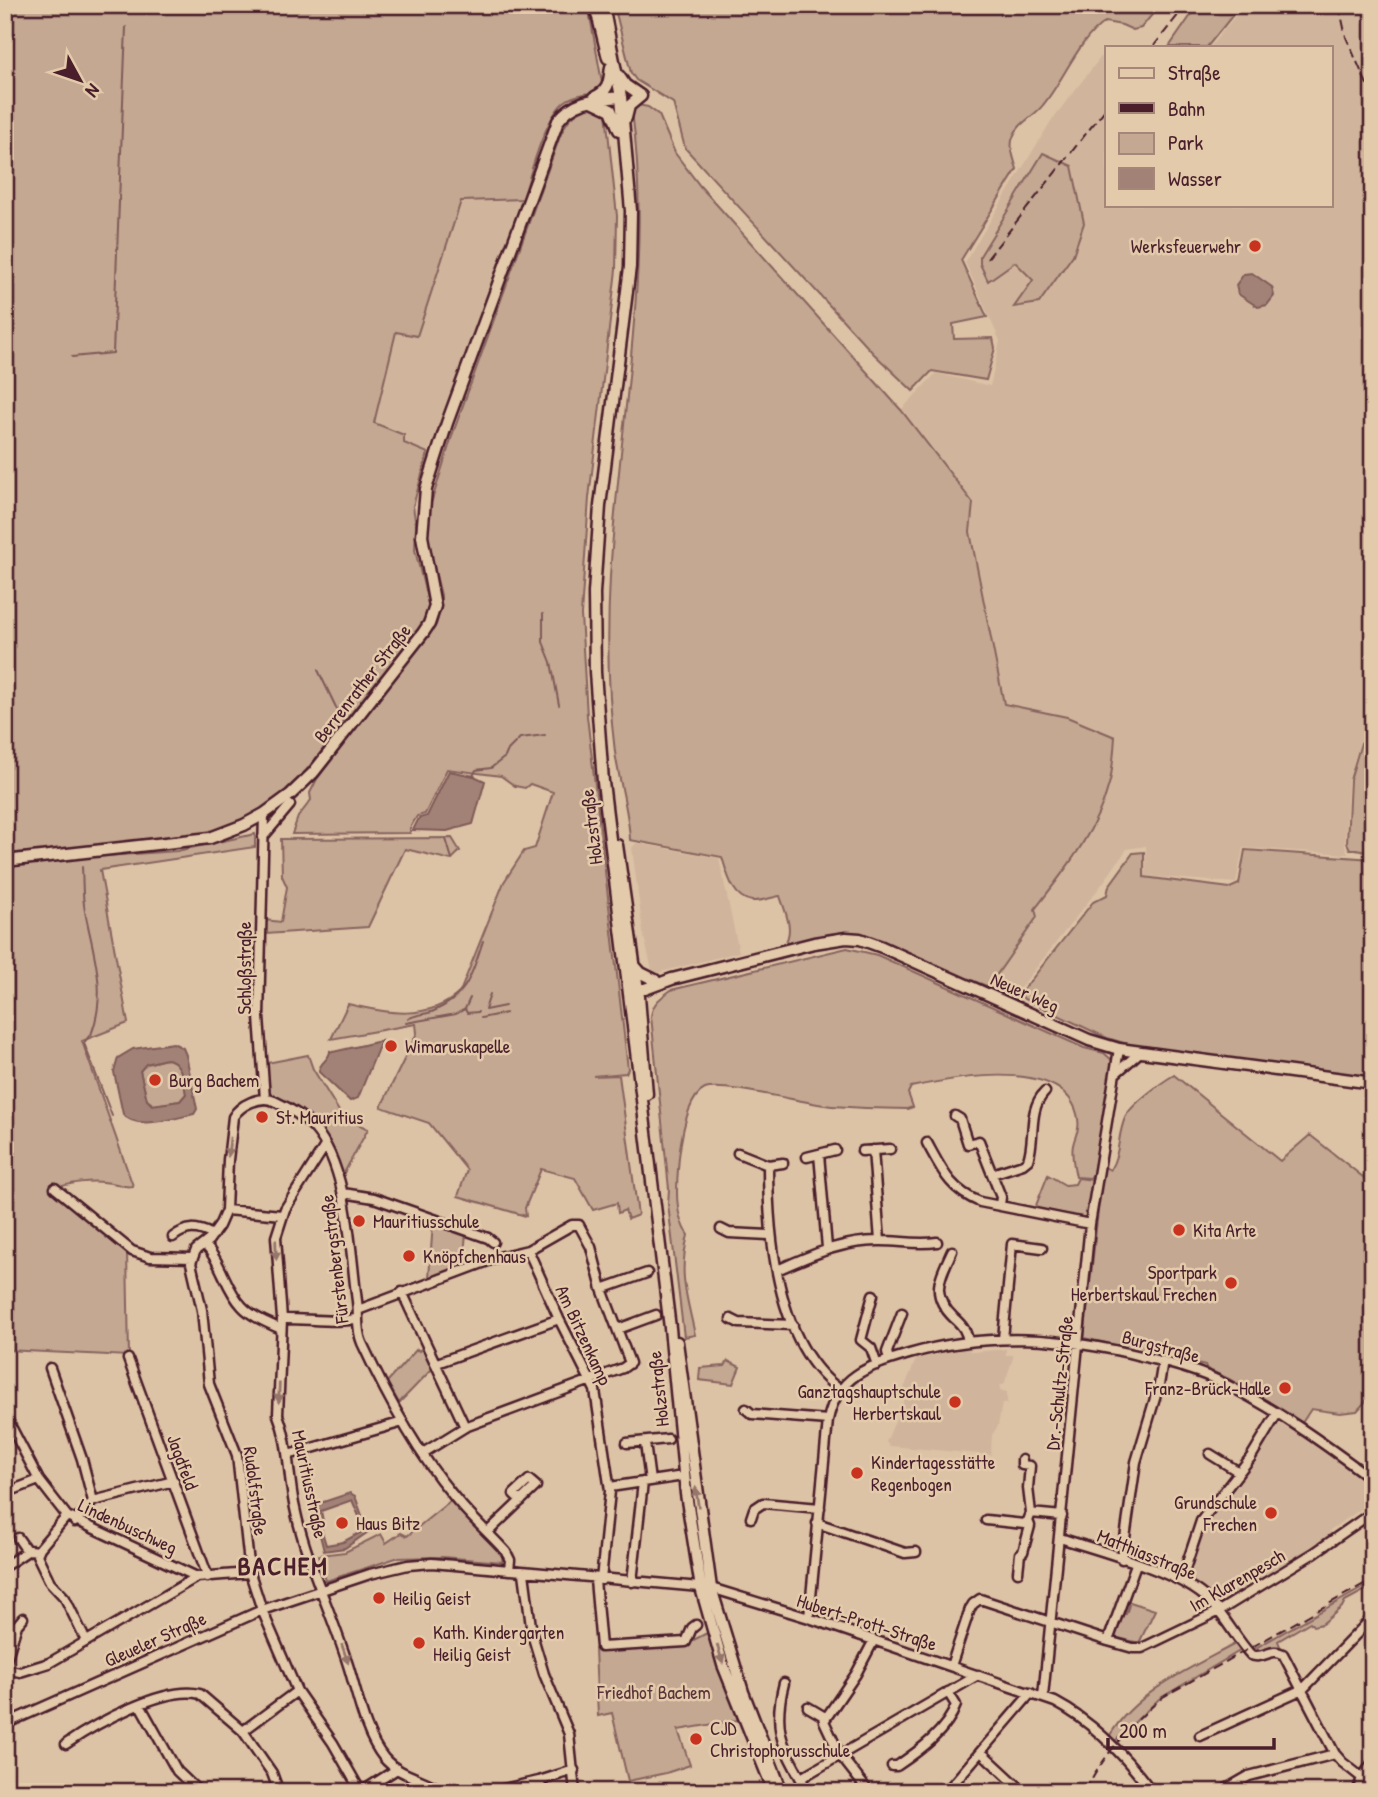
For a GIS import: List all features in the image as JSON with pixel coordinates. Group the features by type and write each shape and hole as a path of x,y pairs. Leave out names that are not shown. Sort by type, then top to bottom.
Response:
{"main road":[{"path":"595,5 614,70 625,85 641,96 628,107 622,130"},
{"path":"603,5 622,130 627,281 600,506 594,593 595,671 603,762"},
{"path":"589,100 607,89 614,70"},
{"name":"Berrenrather Straße","path":"5,861 210,838 264,814 290,795 318,767 429,624 435,597 422,536 426,489 558,121 569,108 589,100 619,97"},
{"path":"589,100 611,110 622,130"},
{"name":"Holzstraße","path":"603,762 603,782 622,938 642,1027 648,1099 706,1588 782,1792"},
{"name":"Holzstraße","path":"603,762 610,791 633,964 686,1494 723,1665 774,1792"},
{"name":"Neuer Weg","path":"634,987 814,943 846,938 860,939 1089,1040 1119,1049 1373,1083"},
{"path":"633,964 641,973 657,982 647,998 642,1027"}],"street":[{"path":"263,837 290,805"},
{"name":"Schloßstraße","path":"264,814 259,1017 265,1099"},
{"name":"Dr.-Schultz-Straße","path":"1043,1697 1090,1224 1119,1049"},
{"path":"1115,1073 1139,1052"},
{"path":"992,1174 1028,1160 1038,1098 1045,1092"},
{"path":"55,1188 132,1251 150,1257 192,1258 213,1235 226,1210 233,1117 246,1105 265,1099"},
{"name":"Fürstenbergstraße","path":"265,1099 287,1108 310,1124 325,1146 343,1193 352,1248 361,1340 403,1422 449,1491 509,1557 509,1570"},
{"path":"955,1116 960,1119 968,1144 979,1140 1001,1197 1000,1205"},
{"path":"927,1143 958,1191 980,1202 1090,1224"},
{"name":"Mauritiusstraße","path":"325,1146 282,1215 275,1247 282,1319 278,1415 288,1455 293,1502 358,1701 376,1745 386,1760 397,1769 444,1792"},
{"path":"862,1151 890,1149"},
{"path":"807,1157 835,1150"},
{"path":"873,1150 880,1241"},
{"path":"738,1153 768,1165 783,1163"},
{"path":"819,1154 827,1248"},
{"path":"768,1165 769,1235 793,1325 802,1348 815,1368 839,1389 832,1402 828,1420 809,1618"},
{"path":"343,1193 374,1198 493,1242"},
{"path":"226,1210 282,1215"},
{"path":"282,1319 345,1321 402,1292 524,1250 576,1224 581,1228 591,1247 602,1289 630,1363 624,1368 465,1427 423,1453"},
{"path":"173,1237 183,1230 194,1228 213,1235"},
{"path":"722,1229 729,1233 769,1235"},
{"path":"777,1270 827,1248 854,1242 936,1242"},
{"path":"204,1244 213,1252 241,1305 258,1318 281,1329"},
{"path":"1003,1339 1012,1244 1042,1248"},
{"name":"Am Bitzenkamp","path":"524,1250 595,1390 610,1487 598,1580 601,1647 686,1642 696,1625"},
{"path":"952,1251 939,1279 938,1290 946,1309 964,1328 968,1342"},
{"name":"Rudolfstraße","path":"192,1258 192,1270 202,1310 209,1384 237,1455 250,1573 262,1610 298,1691 333,1742 361,1792"},
{"path":"602,1289 647,1273"},
{"path":"402,1292 465,1427"},
{"path":"873,1295 861,1340 872,1349 877,1365"},
{"path":"889,1360 887,1352 902,1313"},
{"path":"618,1329 656,1315"},
{"path":"437,1363 559,1319"},
{"path":"731,1319 739,1323 793,1325"},
{"name":"Burgstraße","path":"839,1389 853,1376 889,1360 968,1342 1047,1339 1079,1343 1185,1367 1220,1381 1278,1414 1373,1480"},
{"name":"Jagdfeld","path":"128,1359 208,1577"},
{"path":"1122,1559 1136,1462 1159,1385 1163,1362"},
{"path":"50,1368 82,1459 93,1501"},
{"path":"746,1409 752,1414 828,1420"},
{"path":"1181,1581 1201,1521 1240,1472 1278,1414"},
{"name":"Lindenbuschweg","path":"5,1415 39,1480 67,1516 75,1522 145,1551 197,1577 250,1573"},
{"path":"288,1455 403,1422"},
{"path":"627,1443 668,1439"},
{"path":"632,1582 647,1482 645,1443"},
{"path":"1210,1454 1240,1472"},
{"path":"1018,1572 1020,1554 1023,1552 1030,1527 1030,1466 1022,1465 1022,1460"},
{"path":"610,1487 677,1477"},
{"path":"5,1493 39,1480"},
{"path":"75,1522 93,1501 174,1481"},
{"path":"488,1532 521,1501"},
{"path":"751,1518 754,1509 763,1503 820,1508"},
{"name":"Im Klarenpesch","path":"951,1666 970,1609 976,1600 984,1599 1108,1641 1142,1648 1219,1611 1314,1553 1373,1512"},
{"path":"67,1516 38,1551 39,1560 51,1582 65,1598 86,1641"},
{"path":"986,1520 1024,1524 1030,1517 1062,1516"},
{"path":"817,1523 905,1553 916,1552"},
{"path":"18,1538 27,1551"},
{"name":"Matthiasstraße","path":"1060,1538 1181,1581 1204,1596 1219,1611 1251,1656 1259,1657 1278,1651 1283,1654 1335,1754 1370,1785"},
{"path":"5,1566 27,1551 38,1551"},
{"name":"Hubert-Prott-Straße","path":"321,1590 370,1574 415,1564 450,1564 598,1580 706,1588 809,1618 1043,1697 1083,1720 1134,1769 1152,1792"},
{"path":"1108,1641 1136,1564"},
{"path":"524,1573 532,1634 544,1674 569,1734 575,1792"},
{"path":"5,1669 20,1672 41,1667 197,1577"},
{"name":"Gleueler Straße","path":"5,1724 262,1610 321,1590"},
{"path":"1200,1737 1303,1689 1373,1617"},
{"path":"5,1664 17,1625 23,1618"},
{"path":"869,1792 840,1755 825,1727 825,1717 856,1674 874,1640"},
{"path":"801,1778 978,1675"},
{"path":"784,1683 778,1727 808,1792"},
{"path":"243,1731 298,1691"},
{"path":"892,1766 897,1766 927,1744 945,1722 956,1706 948,1692"},
{"path":"66,1744 101,1722 152,1700 196,1693 243,1731 272,1773 279,1792"},
{"path":"946,1792 1031,1693"},
{"path":"140,1705 177,1771 199,1792"},
{"path":"808,1706 825,1717"},
{"path":"981,1752 1024,1792"},
{"path":"1221,1792 1249,1776 1335,1754"},
{"path":"1357,1792 1362,1778 1373,1762"},
{"path":"361,1792 397,1769"},
{"path":"490,1792 574,1770"},
{"path":"539,1781 543,1792"}],"shaded area":[{"path":"1244,5 1373,5 1373,745 1360,742 1348,782 1345,845 1348,854 1243,848 1236,883 1145,876 1146,846 1127,849 1014,996 991,984 1037,917 1035,909 1078,854 1067,717 1004,705 970,532 973,503 901,410 936,373 990,386 1000,341 965,262 1051,121 1105,52 1105,206 1332,206 1332,46 1211,46"},
{"path":"523,199 428,453 404,443 374,423 397,332 417,335 461,200"},
{"path":"636,843 719,858 739,952 653,974 643,933 632,848"},
{"name":"Ganztagshauptschule Herbertskaul","path":"965,1348 973,1352 1006,1349 1006,1355 1014,1355 1004,1385 1000,1385 1000,1390 1007,1392 1007,1404 1002,1404 998,1426 992,1435 991,1455 889,1446 886,1442 904,1400 900,1398 916,1359"},
{"name":"Grundschule Frechen","path":"1279,1423 1297,1432 1373,1486 1373,1501 1330,1530 1331,1537 1314,1545 1308,1552 1265,1579 1219,1604 1189,1581 1187,1576 1210,1517 1246,1472"}],"green space":[{"path":"5,5 588,5 603,88 571,98 559,107 540,145 523,199 461,201 417,336 396,332 374,423 404,435 404,443 428,453 413,506 415,550 429,607 421,626 297,782 256,814 209,833 179,839 5,854"},
{"path":"614,5 1160,5 1141,28 1133,30 1105,22 1096,29 1043,105 1013,137 1012,149 1017,169 961,260 987,317 953,324 954,339 993,338 995,348 986,380 932,371 913,391 873,353 685,148 673,103 636,80 631,73"},
{"path":"1198,5 1241,5 1208,46 1170,46"},
{"path":"638,105 648,107 659,115 675,153 700,186 901,410 973,503 970,532 1004,704 1067,717 1115,737 1110,781 1089,833 1035,909 1037,917 987,986 929,965 866,935 828,934 784,945 789,927 780,896 755,901 745,899 731,884 722,857 630,840 613,731 609,620 614,519 637,286 639,228 632,111"},
{"path":"591,107 606,113 617,216 616,270 589,498 581,615 587,716 628,1069 626,1073 593,1076 619,1075 638,1215 628,1219 625,1210 618,1213 617,1203 593,1210 575,1178 541,1169 525,1208 526,1216 458,1196 467,1170 429,1123 381,1107 417,1033 416,1024 331,1039 348,1004 406,1013 435,1008 460,992 504,882 524,851 535,848 553,792 530,784 525,788 515,786 501,776 447,769 425,814 417,816 410,833 292,834 298,817 311,800 310,793 317,779 436,625 441,608 441,595 428,543 429,510 453,433 559,139 570,118"},
{"path":"1043,153 1072,166 1084,223 1073,255 1039,303 1014,307 1033,280 1015,262 988,281 980,264 980,256"},
{"path":"1361,743 1373,746 1373,853 1350,849 1347,843 1350,780"},
{"path":"255,834 255,847 100,870 128,1023 82,1041 133,1186 88,1182 50,1190 127,1252 129,1356 5,1350 5,867 76,858 177,851"},
{"path":"452,838 460,851 451,860 405,849 368,927 266,934 264,920 281,922 287,887 282,876 281,839"},
{"path":"1245,850 1373,859 1373,1077 1227,1061 1131,1045 1107,1038 1024,999 1020,994 1093,902 1107,895 1109,886 1133,853 1144,852 1144,877 1230,888 1239,884"},
{"path":"847,948 877,955 1084,1048 1104,1053 1113,1061 1093,1174 1090,1178 1076,1177 1072,1149 1078,1119 1067,1096 1051,1084 1029,1078 978,1077 911,1087 908,1093 913,1107 907,1109 832,1106 729,1088 705,1089 689,1110 678,1166 678,1208 688,1235 684,1262 685,1286 695,1335 684,1337 668,1204 669,1189 651,1016 653,1008 660,998 671,990"},
{"path":"308,1055 313,1069 342,1116 368,1129 344,1173 341,1173 325,1139 270,1094 267,1063"},
{"path":"166,1059 179,1067 186,1094 180,1101 154,1105 147,1100 140,1071 146,1064"},
{"name":"Sportpark Herbertskaul Frechen","path":"1174,1075 1280,1161 1310,1135 1373,1185 1373,1393 1357,1411 1340,1413 1311,1409 1302,1423 1205,1366 1084,1338 1103,1166 1110,1170 1128,1113 1147,1094"},
{"path":"1048,1175 1065,1185 1075,1184 1078,1178 1093,1180 1087,1218 1035,1208"},
{"path":"433,1222 466,1233 463,1266 429,1278"},
{"path":"424,1346 434,1367 399,1403 387,1382 417,1349 419,1351"},
{"path":"728,1361 740,1367 733,1384 699,1380 700,1368 725,1366"},
{"path":"450,1501 503,1555 502,1562 442,1557 396,1558 326,1581 319,1555 345,1552 381,1534 386,1543 401,1533 407,1536"},
{"path":"1373,1582 1372,1592 1369,1588 1345,1601 1342,1607 1322,1624 1313,1626 1310,1622 1278,1641 1280,1646 1259,1652 1252,1650"},
{"path":"1127,1601 1155,1610 1139,1643 1114,1637 1121,1613 1126,1614 1129,1605"},
{"name":"Friedhof Bachem","path":"707,1633 738,1720 678,1730 690,1765 628,1781 612,1713 598,1716 595,1649 684,1645"},
{"path":"1235,1644 1243,1649 1159,1699 1114,1742 1110,1735 1121,1719 1150,1693"}],"water":[{"path":"1252,273 1272,287 1274,296 1267,305 1258,307 1238,294 1236,285 1244,274"},
{"path":"449,771 485,781 473,824 447,831 413,830 419,818 427,816"},
{"path":"381,1041 358,1098 350,1101 319,1072 330,1051"},
{"path":"173,1043 183,1048 197,1109 194,1114 146,1123 129,1119 123,1114 114,1072 118,1058 133,1049","holes":["171,1060 179,1067 186,1094 180,1101 152,1105 147,1100 140,1071 146,1064"]},
{"path":"350,1493 355,1496 368,1532 345,1548 324,1551 313,1508 317,1504","holes":["352,1500 365,1530 343,1542 326,1545 321,1528 324,1526 321,1511"]}],"waterway":[{"path":"72,357 113,353 126,27"},
{"path":"543,614 543,642 551,662 559,705"},
{"path":"318,670 345,726"},
{"path":"473,776 476,770 491,768 505,757 520,738 545,735"},
{"path":"321,754 332,741"},
{"path":"446,839 452,859"},
{"path":"82,867 84,906 99,988 96,1019 91,1035"},
{"path":"408,1019 434,1011 462,991 483,941"},
{"path":"490,994 485,1010 505,1006"},
{"path":"465,1009 470,998"},
{"path":"406,1023 456,1014 465,1009 467,1013 478,1012"},
{"path":"481,1018 506,1013"},
{"path":"89,1036 84,1043 112,1116"}],"railway":[{"path":"1154,46 1186,5"},
{"path":"1339,5 1346,37 1373,98"},
{"path":"987,259 1105,110"},
{"path":"1085,1792 1119,1740 1163,1697 1373,1579"}],"place":[{"name":"Werksfeuerwehr","path":"1255,246"},
{"name":"Wimaruskapelle","path":"391,1046"},
{"name":"Burg Bachem","path":"155,1080"},
{"name":"St. Mauritius","path":"262,1117"},
{"name":"Mauritiusschule","path":"359,1221"},
{"name":"Kita Arte","path":"1179,1230"},
{"name":"Knöpfchenhaus","path":"409,1256"},
{"name":"Sportpark Herbertskaul Frechen","path":"1231,1283"},
{"name":"Franz-Brück-Halle","path":"1285,1388"},
{"name":"Ganztagshauptschule Herbertskaul","path":"955,1402"},
{"name":"Kindertagesstätte Regenbogen","path":"857,1473"},
{"name":"Grundschule Frechen","path":"1271,1513"},
{"name":"Haus Bitz","path":"342,1523"},
{"name":"Heilig Geist","path":"379,1598"},
{"name":"Kath. Kindergarten Heilig Geist","path":"419,1643"},
{"name":"CJD Christophorusschule","path":"696,1739"}],"district":[{"name":"BACHEM","path":"283,1566"}]}
